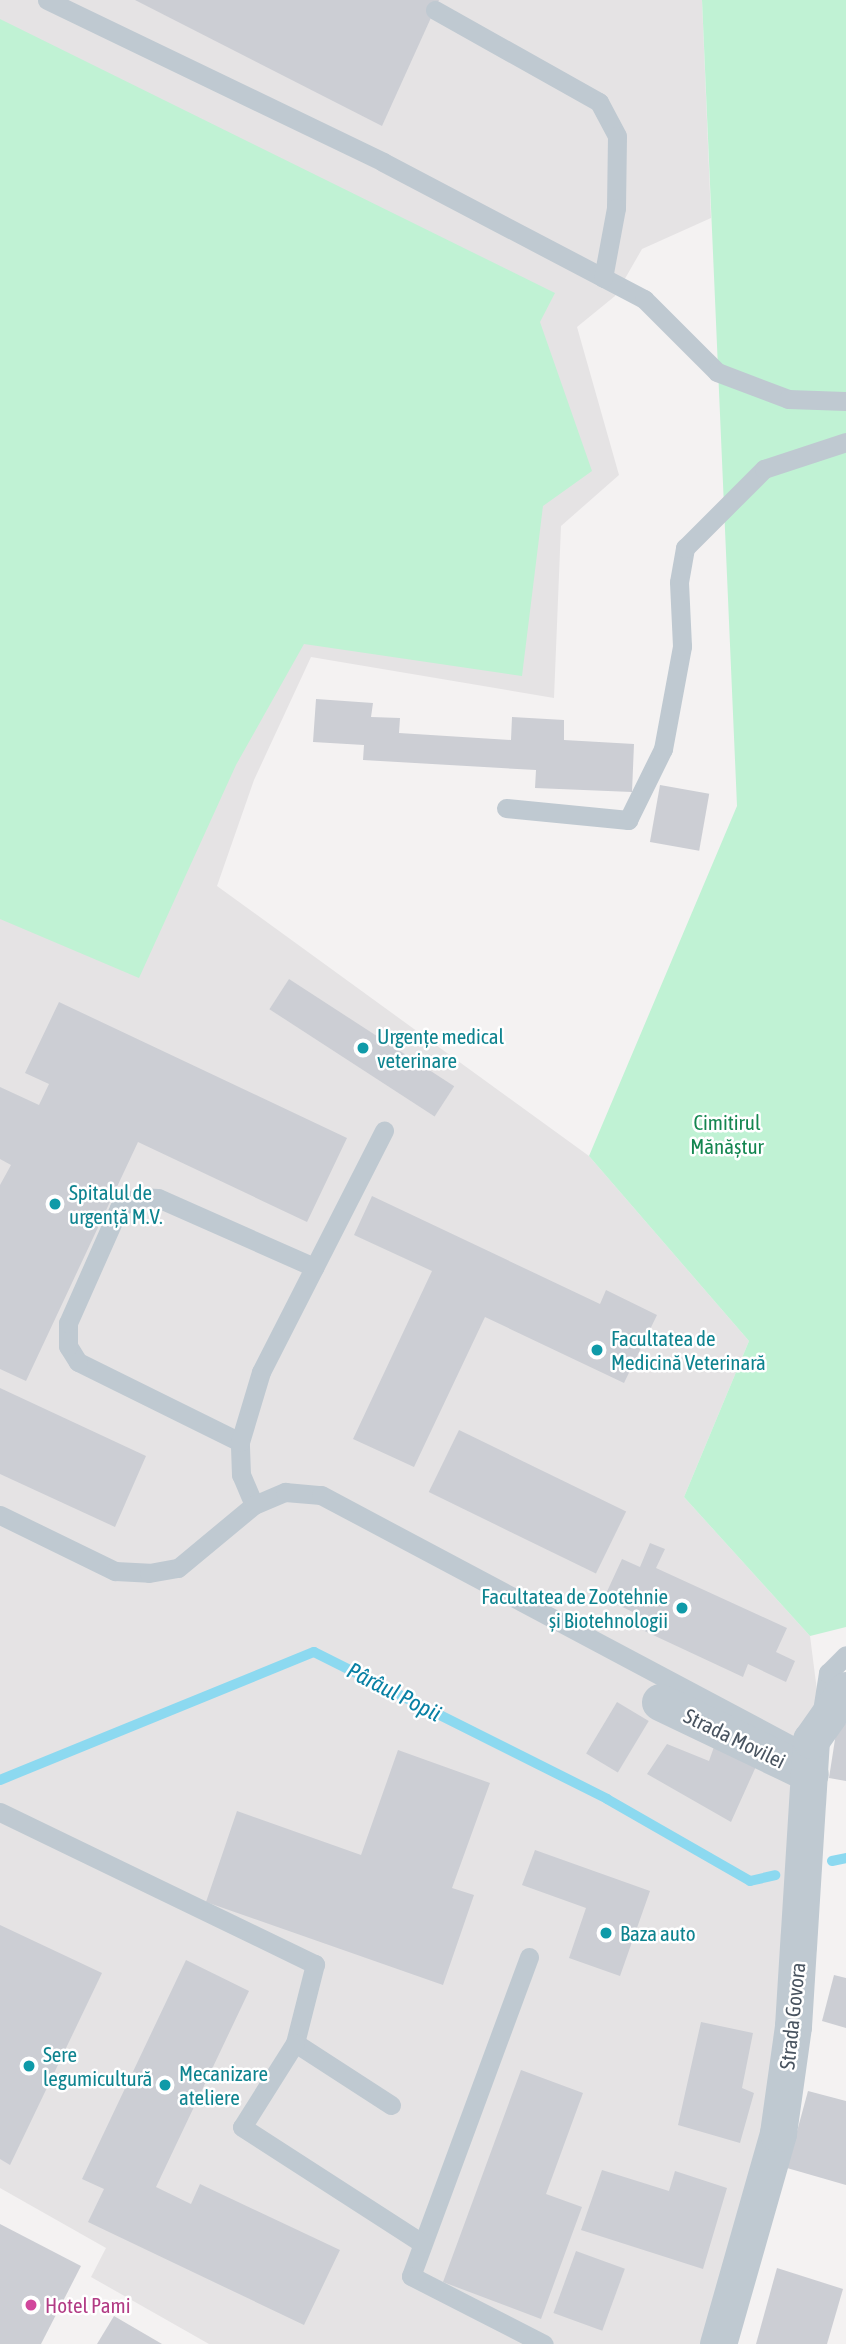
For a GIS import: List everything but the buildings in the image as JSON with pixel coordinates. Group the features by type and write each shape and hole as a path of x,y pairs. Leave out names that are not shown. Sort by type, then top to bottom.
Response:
{"street":[{"path":"814,1750 846,1690"},
{"name":"Strada Movilei","path":"660,1702 814,1750"},
{"name":"Strada Govora","path":"718,2344 778,2133 793,2026 814,1750"}],"lane":[{"path":"47,0 383,162 644,299 717,372 788,399 846,401"},
{"path":"435,10 599,102 617,136 616,208 603,278"},
{"path":"506,808 628,820 663,749 682,646 679,582 685,548 764,469 846,442"},
{"path":"254,1505 241,1475 240,1442 261,1372 384,1131"},
{"path":"240,1442 78,1362 68,1346 68,1324 119,1208 138,1198 158,1198 314,1267"},
{"path":"0,1516 115,1571 149,1573 178,1568 254,1505 285,1492 321,1495 814,1750 828,1673 846,1656"},
{"path":"0,1812 315,1964 295,2043 242,2127 422,2243"},
{"path":"529,1958 411,2276 544,2344"},
{"path":"295,2043 391,2105"}],"shaded area":[{"path":"0,0 702,0 711,218 642,249 615,296 577,327 619,475 561,526 554,698 311,657 254,780 217,886 589,1156 749,1341 684,1497 810,1636 821,1722 793,2026 718,2344 209,2344 91,2277 106,2248 0,2188"}],"green space":[{"name":"Cimitirul Mănăștur","path":"702,0 846,0 846,1627 810,1636 684,1497 749,1341 589,1156 737,806"},
{"path":"0,19 555,293 540,322 592,471 543,506 522,676 304,644 236,765 139,978 0,919"}],"waterway":[{"name":"Pârâul Popii","path":"0,1780 314,1652 607,1799 750,1881 775,1875"},
{"name":"Pârâul Popii","path":"832,1861 846,1858"}],"place":[{"name":"Urgențe medical veterinare","path":"363,1048"},
{"name":"Spitalul de urgență M.V.","path":"55,1204"},
{"name":"Facultatea de Medicină Veterinară","path":"597,1350"},
{"name":"Facultatea de Zootehnie și Biotehnologii","path":"682,1608"},
{"name":"Baza auto","path":"606,1933"},
{"name":"Sere legumicultură","path":"29,2066"},
{"name":"Mecanizare ateliere","path":"165,2085"},
{"name":"Hotel Pami","path":"31,2305"}]}
